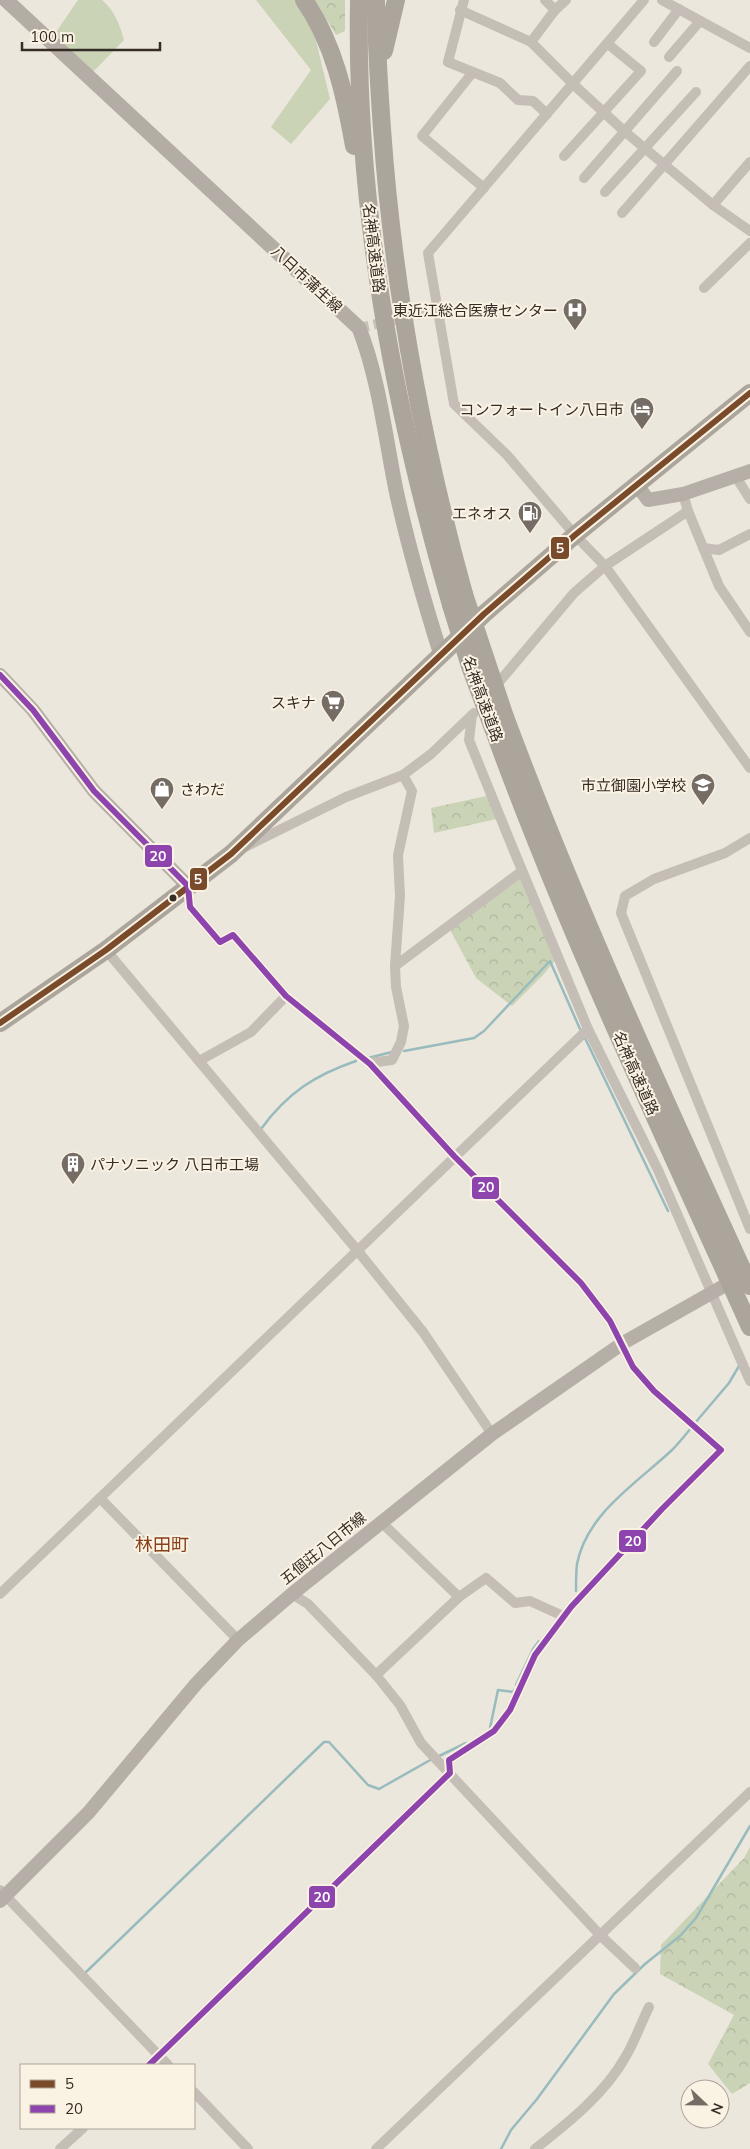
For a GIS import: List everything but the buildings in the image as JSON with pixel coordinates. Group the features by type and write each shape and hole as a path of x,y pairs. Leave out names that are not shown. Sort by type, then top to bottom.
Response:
{"highway":[{"path":"304,0 319,22 346,102 355,149 370,269 392,368"},
{"name":"名神高速道路","path":"359,0 366,189 375,268 392,368 415,470 499,722 518,798 574,934 750,1327"},
{"name":"名神高速道路","path":"376,0 386,186 396,266 412,366 458,600"},
{"path":"379,82 396,0"},
{"path":"0,1024 106,950 231,854 484,614 575,535 750,392"},
{"name":"名神高速道路","path":"499,722 533,791 589,927 750,1286"}],"main road":[{"name":"八日市蒲生線","path":"6,0 358,328 370,362 397,493 441,655"},
{"path":"637,486 648,500 683,494 750,471"},
{"path":"0,675 33,710 94,791 188,886"},
{"name":"五個荘八日市線","path":"2,1896 89,1812 196,1684 238,1640 292,1594 492,1434 623,1343 717,1290"}],"street":[{"path":"464,0 448,62 500,83 518,100 534,101 547,114"},
{"path":"546,0 555,10"},
{"path":"531,42 555,10 566,0"},
{"path":"644,0 428,252 454,404 507,455 575,535 605,566 750,768"},
{"path":"662,0 750,48"},
{"path":"654,42 679,9"},
{"path":"460,10 531,42 624,131 713,205 750,231"},
{"path":"669,57 700,20"},
{"path":"564,156 640,71 608,44"},
{"path":"622,213 666,165 750,66"},
{"path":"584,178 677,71"},
{"path":"474,72 422,136 484,188"},
{"path":"605,192 696,92"},
{"path":"713,205 750,162"},
{"path":"704,288 750,243"},
{"path":"736,476 750,499"},
{"path":"683,494 688,511 719,586 750,632"},
{"path":"231,854 346,798 403,775 430,754 472,715 574,593 605,566 688,511"},
{"path":"703,548 719,550 750,534"},
{"path":"472,715 469,740 522,871 588,1029 717,1290 750,1381"},
{"path":"369,1064 392,1060 401,1042 404,1026 396,988 395,966 400,896 398,855 412,791 403,775"},
{"path":"750,838 725,853 654,879 625,896 620,913 750,1229"},
{"path":"395,966 522,871"},
{"path":"188,886 190,907 220,942 233,935 286,996 369,1064 454,1156 581,1283 610,1321 623,1343 633,1367 654,1391 721,1450 662,1509 563,1616 535,1655 510,1710 494,1731 449,1760 450,1773"},
{"path":"106,950 357,1250 423,1332 492,1434"},
{"path":"199,1061 251,1032 286,996"},
{"path":"0,1594 588,1029"},
{"path":"100,1498 238,1640"},
{"path":"381,1522 459,1597"},
{"path":"376,1675 459,1597 486,1578 516,1603 530,1601 563,1616"},
{"path":"292,1594 308,1604 376,1675 400,1705 421,1743 600,1936 635,1968"},
{"path":"150,2064 450,1773"},
{"path":"376,2149 750,1792"},
{"path":"2,1896 167,2064"},
{"path":"535,2149 566,2125 602,2090 626,2057 649,2007"},
{"path":"195,2093 248,2149"},
{"path":"60,2149 82,2129"}],"green space":[{"path":"78,0 102,0 116,18 124,40 91,74 52,38"},
{"path":"256,0 296,0 312,24 330,99 291,144 271,127 311,70"},
{"path":"314,0 345,0 345,31 336,35"},
{"path":"491,795 501,818 434,833 431,808"},
{"path":"522,871 558,957 512,1006 476,978 449,928"},
{"path":"750,1847 750,2083 732,2094 730,2092 730,2079 720,2079 708,2064 734,2015 660,1974 661,1945 744,1858"}],"waterway":[{"path":"404,1051 474,1038 484,1031 550,961 580,1029"},
{"path":"585,1038 668,1211"},
{"path":"368,1058 392,1052"},
{"path":"261,1129 281,1105 303,1087 328,1072 356,1061"},
{"path":"695,1423 729,1383 739,1366"},
{"path":"576,1591 577,1564 591,1529 615,1500 672,1450 692,1427"},
{"path":"516,1685 533,1649 539,1641"},
{"path":"490,1728 498,1690 514,1692 514,1690"},
{"path":"84,1974 324,1742 329,1742 368,1785 379,1789 432,1759"},
{"path":"437,1757 466,1743"},
{"path":"501,2149 511,2130 537,2099 614,1994 645,1964 680,1936 696,1918 750,1826"}],"tunnel":[{"path":"359,328 438,310"}],"transit line":[{"name":"5","path":"0,1023 106,950 231,854 484,614 575,535 750,393"},
{"name":"20","path":"0,675 33,710 94,791 188,886 190,907 220,942 233,935 286,996 370,1064 454,1156 581,1283 610,1321 633,1367 654,1391 721,1450 662,1509 571,1607 535,1655 510,1710 494,1731 449,1760 450,1773 150,2064"}],"place":[{"name":"東近江総合医療センター","path":"575,331"},
{"name":"コンフォートイン八日市","path":"642,430"},
{"name":"エネオス","path":"530,534"},
{"name":"スキナ","path":"333,723"},
{"name":"市立御園小学校","path":"703,806"},
{"name":"さわだ","path":"162,810"},
{"name":"パナソニック 八日市工場","path":"73,1185"}],"district":[{"name":"林田町","path":"162,1544"}]}
